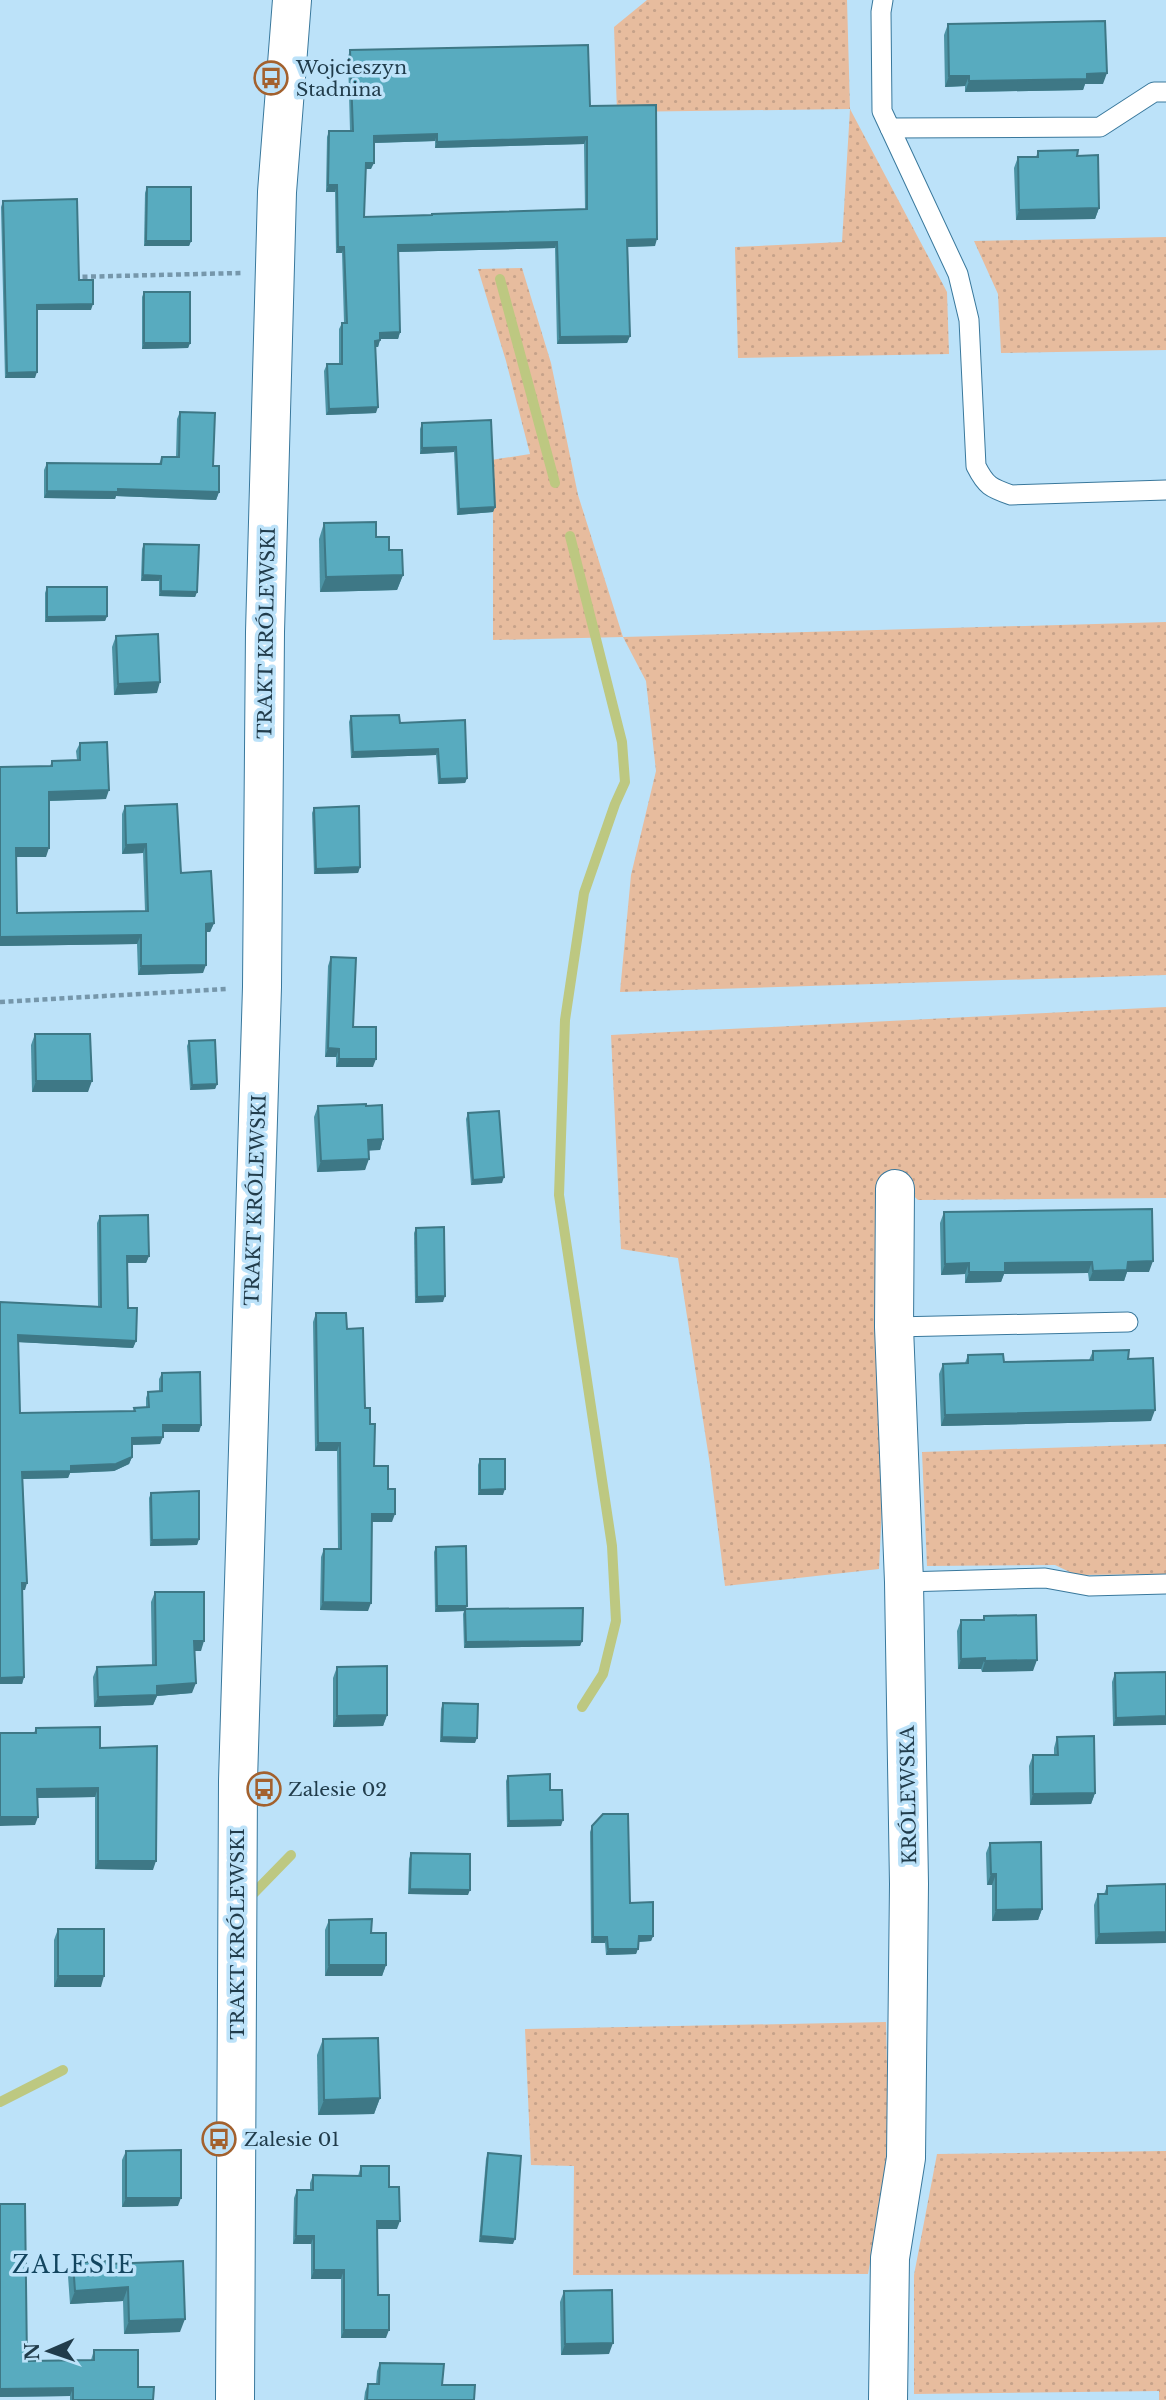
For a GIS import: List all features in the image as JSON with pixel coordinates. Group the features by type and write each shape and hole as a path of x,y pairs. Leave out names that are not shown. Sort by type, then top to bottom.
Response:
{"street":[{"name":"TRAKT KRÓLEWSKI","path":"235,2400 239,1781 262,987 265,632 277,192 292,0"},
{"name":"KRÓLEWSKA","path":"888,2400 890,2258 906,2158 909,1884 904,1582 894,1327 895,1189"}],"lane":[{"path":"883,0 883,111 958,274 969,320 976,466 984,481 993,489 1011,495 1166,490"},
{"path":"890,128 1100,127 1154,92 1166,92"},
{"path":"894,1327 1128,1322"},
{"path":"904,1582 1045,1578 1089,1586 1166,1584"}],"path":[{"path":"69,277 244,273 276,267"},
{"path":"0,1002 262,987"}],"shaded area":[{"path":"647,0 847,0 850,109 617,112 614,27"},
{"path":"850,109 947,292 949,354 738,358 735,247 842,242"},
{"path":"1166,237 1166,350 1001,353 998,294 974,241"},
{"path":"522,268 551,363 578,495 623,637 493,640 491,460 530,454 478,269"},
{"path":"1166,622 1166,975 620,992 631,875 656,771 646,681 623,637"},
{"path":"1166,1007 1166,1198 918,1200 890,1174 879,1569 725,1586 710,1465 678,1258 621,1249 611,1035"},
{"path":"1166,1444 1166,1574 1076,1575 1055,1565 927,1566 922,1452"},
{"path":"886,2022 889,2159 868,2274 573,2275 574,2166 531,2165 525,2029"},
{"path":"1166,2151 1166,2400 1159,2400 1159,2391 914,2394 914,2275 937,2154"}],"building":[{"path":"1105,21 1107,73 1087,74 1087,79 969,81 969,76 949,76 948,24"},
{"path":"588,45 590,106 656,105 657,239 627,240 630,336 560,337 557,242 398,245 400,332 380,333 380,340 375,341 378,407 329,409 327,364 342,364 342,323 347,323 344,247 338,247 337,185 328,185 329,131 353,131 350,50","holes":["437,134 437,142 587,137 587,209 364,217 366,163 374,163 374,136"]},
{"path":"1078,150 1077,156 1098,155 1099,208 1019,210 1018,157 1038,157 1038,151"},
{"path":"147,187 191,187 191,241 146,241"},
{"path":"77,199 79,280 93,280 93,304 37,305 37,372 7,373 3,201"},
{"path":"144,292 190,292 190,343 144,343"},
{"path":"180,412 215,413 213,466 219,466 219,492 118,489 118,492 47,491 47,463 161,464 162,457 179,457"},
{"path":"491,420 495,507 459,509 456,447 422,448 422,423"},
{"path":"376,522 376,537 389,537 389,550 402,550 403,575 326,577 324,523"},
{"path":"144,544 199,545 197,592 161,591 161,576 143,575"},
{"path":"47,587 107,587 107,616 47,617"},
{"path":"158,634 160,682 118,684 116,636"},
{"path":"399,715 400,723 465,720 467,778 440,779 438,749 353,752 351,716"},
{"path":"107,742 109,790 49,792 49,848 16,848 17,913 148,911 146,844 126,845 125,806 177,804 181,873 211,871 214,923 206,924 206,965 141,966 141,935 0,937 0,767 52,766 52,761 80,760 80,743"},
{"path":"359,806 360,867 316,869 314,808"},
{"path":"331,957 356,958 353,1027 376,1027 376,1059 339,1059 339,1049 328,1048"},
{"path":"35,1034 90,1034 92,1081 36,1081"},
{"path":"215,1040 217,1084 192,1085 189,1041"},
{"path":"382,1105 383,1139 368,1140 369,1159 321,1161 318,1106"},
{"path":"499,1111 504,1177 473,1180 468,1113"},
{"path":"1152,1209 1153,1261 1128,1262 1127,1270 1093,1271 1092,1262 1005,1263 1005,1272 969,1272 969,1263 945,1264 944,1212"},
{"path":"148,1215 149,1256 127,1256 128,1308 137,1308 136,1341 18,1335 20,1413 135,1411 134,1408 149,1407 148,1392 162,1391 162,1373 200,1372 201,1425 163,1425 163,1437 132,1438 132,1457 116,1464 71,1466 71,1471 22,1472 27,1583 22,1583 24,1677 0,1678 0,1302 101,1307 100,1216"},
{"path":"444,1227 445,1296 417,1297 416,1228"},
{"path":"316,1313 346,1313 347,1329 363,1328 365,1408 370,1408 370,1424 375,1424 374,1466 388,1466 388,1489 395,1489 395,1514 372,1514 371,1603 323,1602 324,1549 341,1549 340,1443 318,1443"},
{"path":"1129,1350 1128,1359 1153,1358 1155,1410 945,1415 943,1364 968,1363 968,1355 1003,1354 1004,1362 1093,1360 1093,1351"},
{"path":"480,1459 505,1459 505,1489 480,1490"},
{"path":"199,1491 199,1539 152,1540 151,1493"},
{"path":"466,1546 467,1606 437,1606 436,1547"},
{"path":"155,1592 204,1592 204,1641 194,1641 196,1683 157,1686 157,1695 98,1697 97,1667 156,1665"},
{"path":"583,1608 582,1641 466,1642 465,1609"},
{"path":"1036,1615 1037,1660 961,1659 961,1620 984,1620 984,1616"},
{"path":"387,1666 387,1715 337,1716 337,1667"},
{"path":"1166,1672 1166,1716 1116,1718 1115,1673"},
{"path":"443,1703 478,1704 477,1738 442,1737"},
{"path":"100,1727 100,1748 157,1746 156,1861 98,1861 98,1788 37,1789 38,1817 0,1817 0,1733 36,1733 36,1728"},
{"path":"1094,1736 1095,1793 1033,1794 1033,1755 1058,1755 1057,1737"},
{"path":"550,1774 550,1790 562,1790 563,1820 509,1821 508,1776"},
{"path":"603,1814 628,1814 630,1903 653,1902 653,1936 639,1936 638,1949 608,1949 607,1937 593,1937 592,1826"},
{"path":"1041,1842 1042,1909 996,1910 996,1874 991,1874 990,1843"},
{"path":"411,1853 470,1854 470,1890 410,1889"},
{"path":"1166,1884 1166,1932 1099,1934 1098,1894 1107,1894 1107,1886"},
{"path":"372,1919 371,1933 386,1933 386,1965 329,1965 329,1920"},
{"path":"58,1929 104,1929 104,1976 58,1976"},
{"path":"378,2038 380,2098 324,2100 323,2039"},
{"path":"181,2150 181,2198 126,2198 126,2151"},
{"path":"488,2153 521,2156 515,2239 481,2236"},
{"path":"361,2166 389,2166 389,2187 399,2187 400,2221 377,2221 378,2295 389,2295 389,2330 344,2330 344,2270 314,2270 314,2236 296,2236 297,2190 313,2190 313,2175 361,2176"},
{"path":"0,2204 25,2204 27,2361 94,2360 94,2350 138,2350 138,2387 154,2387 153,2400 73,2400 73,2388 0,2389"},
{"path":"106,2261 107,2264 183,2261 185,2319 129,2321 128,2287 75,2291 73,2263"},
{"path":"612,2290 613,2343 565,2344 564,2291"},
{"path":"380,2363 444,2364 442,2385 475,2385 474,2400 367,2400 368,2384 379,2384"}],"waterway":[{"path":"500,279 555,483"},
{"path":"570,536 622,742 625,782 584,893 565,1020 559,1195 612,1546 616,1621 603,1674 582,1707"},
{"path":"254,1893 291,1855"},
{"path":"0,2102 63,2070"}],"place":[{"name":"Wojcieszyn Stadnina","path":"271,78"},
{"name":"Zalesie 02","path":"264,1789"},
{"name":"Zalesie 01","path":"219,2139"}],"district":[{"name":"ZALESIE","path":"74,2265"}]}
